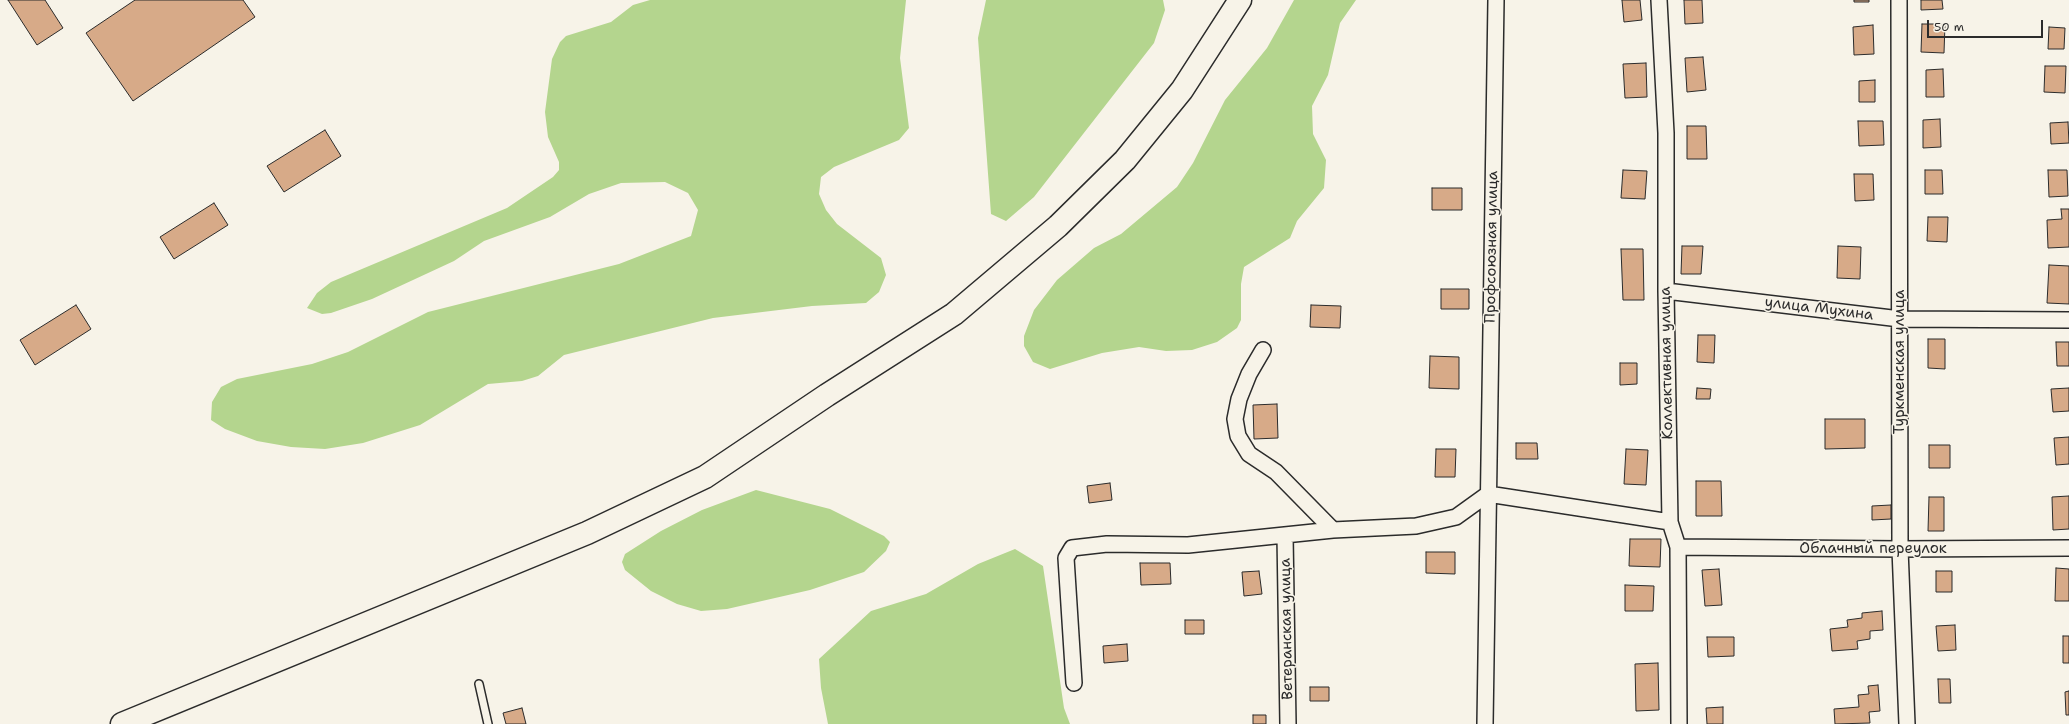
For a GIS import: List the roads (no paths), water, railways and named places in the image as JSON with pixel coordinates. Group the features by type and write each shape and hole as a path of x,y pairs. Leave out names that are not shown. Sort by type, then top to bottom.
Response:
{"main road":[{"path":"122,724 580,535 705,477 827,395 954,314 1058,226 1125,160 1182,90 1240,0"}],"street":[{"name":"Профсоюзная улица","path":"1485,724 1496,0"},
{"name":"Коллективная улица","path":"1659,0 1666,133 1666,291 1670,522 1678,547 1679,724"},
{"name":"Туркменская улица","path":"1899,0 1900,549 1908,724"},
{"name":"улица Мухина","path":"1666,291 1900,319 2069,320"},
{"path":"1263,350 1249,374 1240,399 1235,419 1238,436 1249,454 1276,472 1333,530"},
{"path":"1074,683 1066,558 1072,548 1107,544 1188,545 1333,530 1416,526 1456,516 1488,494 1670,522"},
{"name":"Ветеранская улица","path":"1285,535 1288,724"},
{"name":"Облачный переулок","path":"1678,547 1900,549 2069,548"}],"lane":[{"path":"479,684 488,724"}]}
